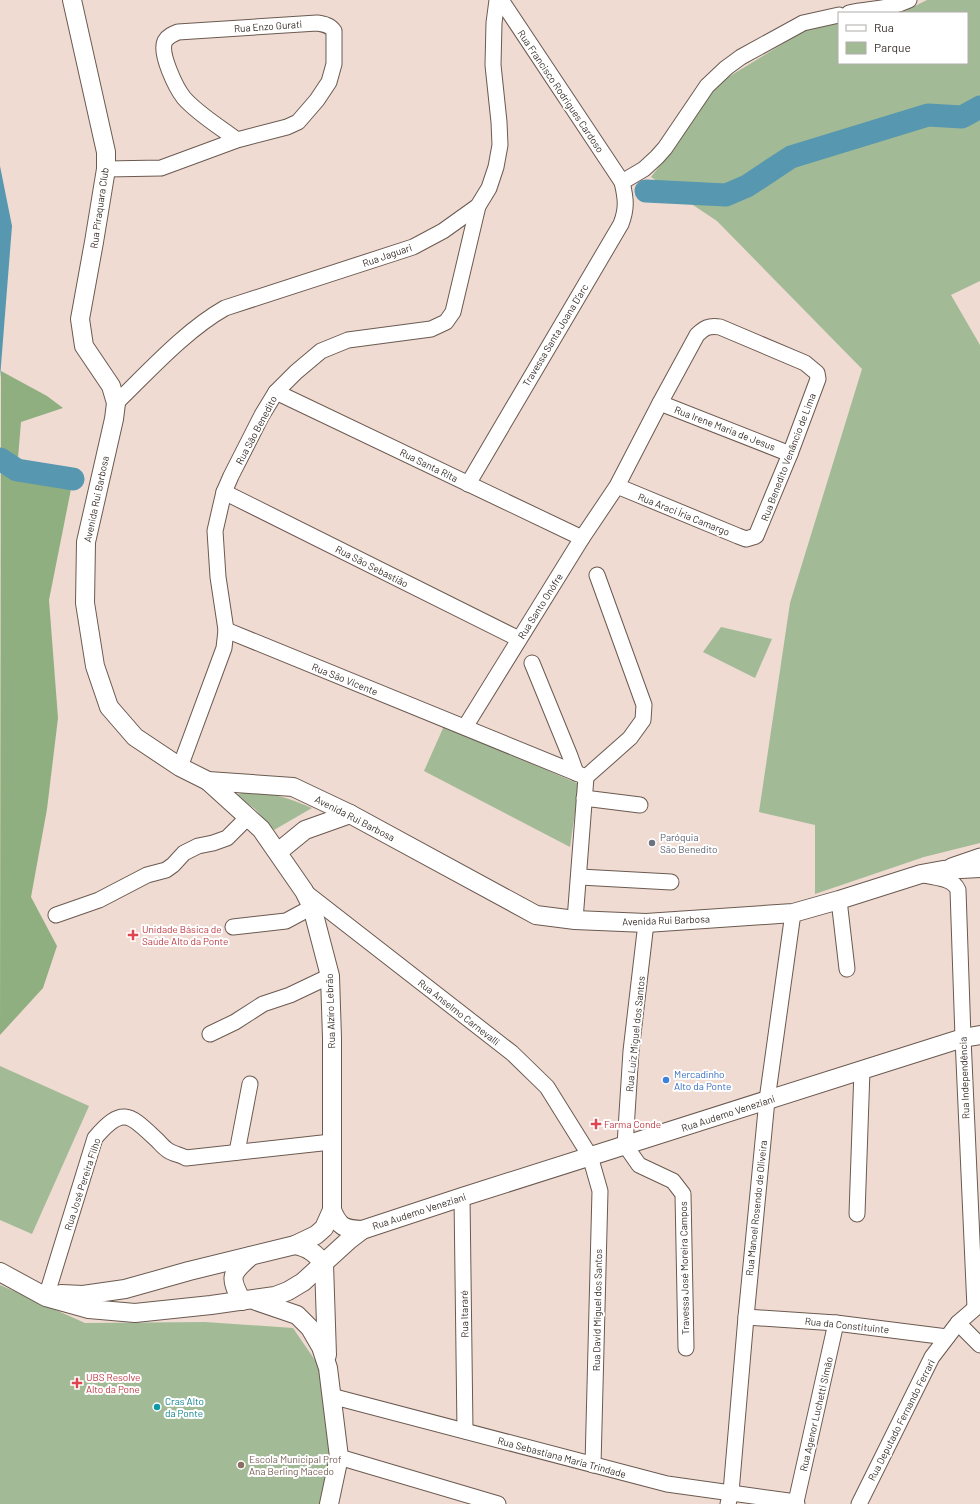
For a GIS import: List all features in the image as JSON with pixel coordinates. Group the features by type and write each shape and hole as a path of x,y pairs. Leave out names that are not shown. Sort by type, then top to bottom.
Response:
{"main road":[{"name":"Rua Piraquara Club","path":"72,0 106,152 106,169 80,320 84,346"},
{"name":"Avenida Rui Barbosa","path":"84,346 111,386 116,403 114,419 86,542 84,603 95,666 109,707 135,737 180,767 208,781 293,787 350,814 536,915 575,920 646,923 793,913 921,874 942,870 980,868"},
{"name":"Rua Alzíro Lebrão","path":"208,781 261,829 278,852 308,899 330,976 332,1038 332,1210"},
{"path":"278,852 305,830 350,814"},
{"name":"Rua Audemo Veneziani","path":"332,1210 336,1220 342,1226 350,1230 362,1230 590,1156 971,1037"},
{"name":"Rua Audemo Veneziani","path":"44,1294 83,1295 125,1289 189,1271 295,1245 316,1235 324,1228 332,1210"},
{"name":"Rua Audemo Veneziani","path":"0,1272 44,1294 89,1309 134,1313 247,1301 275,1296 288,1291 303,1282 362,1230"},
{"path":"295,1245 306,1248 314,1253 324,1264 328,1368 339,1457 329,1504"},
{"path":"251,1256 239,1266 233,1275 234,1286 247,1301 297,1315 310,1328 321,1347 328,1368"}],"street":[{"name":"Rua Jaguari","path":"116,403 191,333 209,318 225,308 413,247 443,231 478,206 489,188 496,167 500,145 493,66 494,23 497,0"},
{"name":"Rua Francisco Rodrigues Cardoso","path":"501,0 622,182"},
{"path":"856,12 899,5 909,0"},
{"path":"622,182 644,169 657,157 665,148 707,86 726,68 741,57 803,23 838,15"},
{"name":"Rua Enzo Gurati","path":"106,169 161,168 237,140 286,127 298,122 329,82 334,64 334,31 332,28 317,23 178,32 170,35 165,41 164,48 168,65 178,89 184,98 237,140"},
{"name":"Travessa Santa Joana D'arc","path":"468,484 621,224 626,212 625,194 622,182"},
{"name":"Rua São Benedito","path":"180,767 224,648 226,630 218,577 215,531 224,492 262,415 276,392 296,372 321,351 348,340 432,329 446,322 453,312 478,206"},
{"name":"Rua Santo Onófre","path":"465,727 582,538 617,486 697,335 703,328 712,326 720,327 805,363 817,373"},
{"name":"Rua Benedito Venâncio de Lima","path":"752,538 756,536 759,531 790,454 818,379 817,373"},
{"name":"Rua Santa Rita","path":"276,392 582,538"},
{"name":"Rua Irene Maria de Jesus","path":"660,403 790,454"},
{"name":"Rua Araci Íria Camargo","path":"617,486 738,536 746,539 752,538"},
{"name":"Rua São Sebastião","path":"224,492 519,640"},
{"path":"581,775 630,738 643,720 644,705 597,575"},
{"name":"Rua São Vicente","path":"226,630 581,775"},
{"path":"532,663 570,756 581,775 584,798 580,877 575,920"},
{"path":"584,798 640,805"},
{"path":"56,915 99,900 147,875 166,870 184,853 198,846 227,838 248,817"},
{"path":"942,870 980,856"},
{"name":"Rua Independência","path":"921,874 950,881 956,885 958,890 971,1037 977,1306"},
{"path":"580,877 671,882"},
{"path":"233,927 286,921 308,899"},
{"name":"Rua Anselmo Carnevalli","path":"308,899 512,1053 547,1087 590,1156"},
{"path":"839,900 847,969"},
{"name":"Rua Manoel Rosendo de Oliveira","path":"730,1498 767,1100 793,913"},
{"name":"Rua Luiz Miguel dos Santos","path":"625,1145 631,1051 646,923"},
{"path":"210,1034 235,1022 263,1004 290,995 330,976"},
{"path":"857,1214 862,1070"},
{"path":"237,1152 250,1084"},
{"name":"Rua José Pereira Filho","path":"44,1294 95,1138 106,1125 121,1116 130,1117 139,1123 168,1151 186,1158 331,1142"},
{"name":"Travessa José Moreira Campos","path":"625,1145 639,1165 673,1181 683,1194 686,1348"},
{"name":"Rua David Miguel dos Santos","path":"590,1156 600,1191 593,1465"},
{"name":"Rua Itararé","path":"462,1197 465,1431"},
{"name":"Rua Deputado Fernando Ferrari","path":"859,1504 932,1357 958,1323 977,1306"},
{"name":"Rua da Constituinte","path":"746,1317 836,1323 947,1337"},
{"name":"Rua Agenor Luchetti Simão","path":"797,1503 836,1323"},
{"path":"958,1323 980,1345"},
{"name":"Rua Sebastiana Maria Trindade","path":"331,1396 667,1484 730,1498 797,1503"},
{"path":"339,1457 498,1504"}],"green space":[{"path":"927,0 980,0 980,281 951,295 980,345 980,843 924,857 815,894 815,825 759,812 790,603 862,369 717,221 651,177 671,151 712,87 807,29 838,19 838,64 968,64 968,12 903,12"},
{"path":"1,371 47,396 63,408 21,422 17,470 73,479 49,600 58,718 47,809 31,897 57,946 43,988 0,1035"},
{"path":"721,627 772,639 755,678 703,652"},
{"path":"444,726 579,784 570,847 424,771"},
{"path":"245,792 279,796 312,808 274,830 255,809 236,795"},
{"path":"0,1066 89,1106 32,1234 0,1220"},
{"path":"0,1285 85,1323 205,1322 293,1328 321,1369 333,1457 322,1504 0,1504"}],"water":[{"path":"0,166 12,226 0,378"}],"waterway":[{"path":"646,191 726,195 747,186 791,157 928,115 962,117 980,107"},
{"path":"0,459 17,470 73,479"}],"place":[{"name":"Paróquia São Benedito","path":"652,843"},
{"name":"Unidade Básica de Saúde Alto da Ponte","path":"133,935"},
{"name":"Mercadinho Alto da Ponte","path":"666,1080"},
{"name":"Farma Conde","path":"596,1124"},
{"name":"UBS Resolve Alto da Pone","path":"77,1383"},
{"name":"Cras Alto da Ponte","path":"157,1407"},
{"name":"Escola Municipal Prof Ana Berling Macedo","path":"241,1465"}]}
